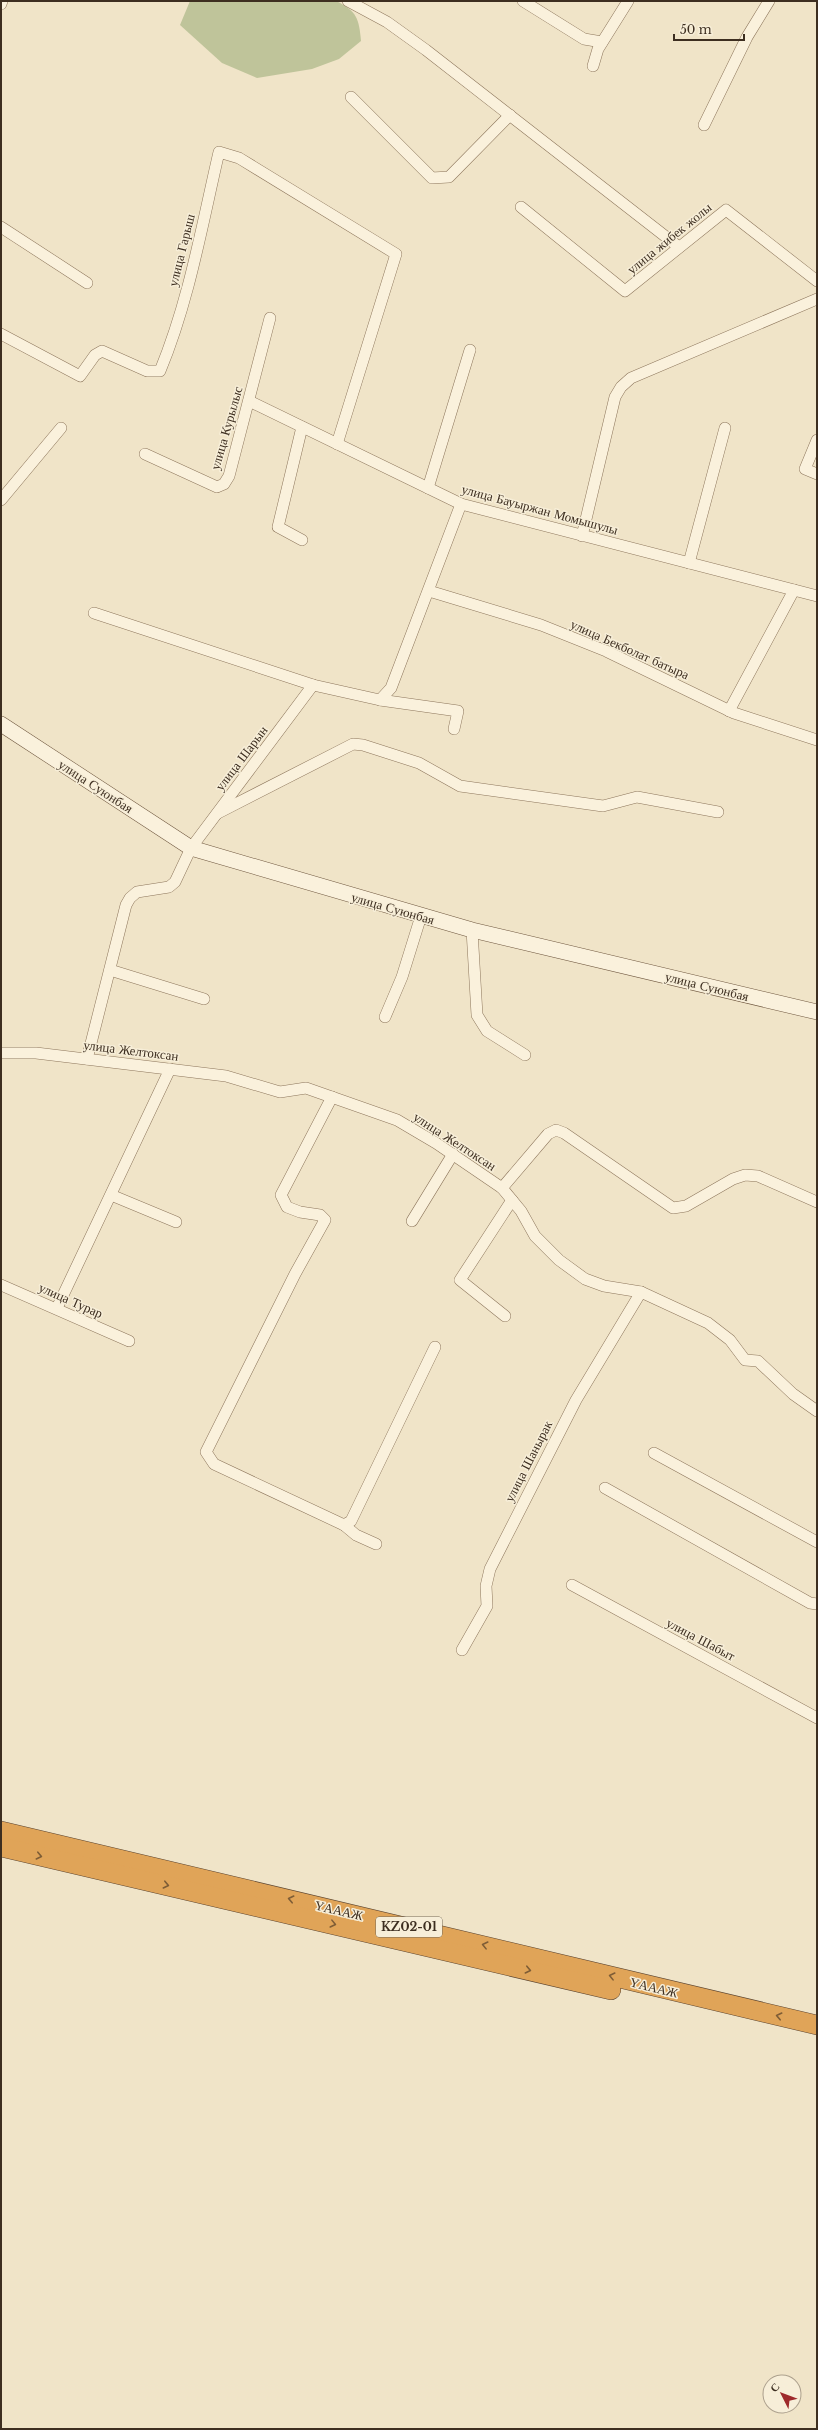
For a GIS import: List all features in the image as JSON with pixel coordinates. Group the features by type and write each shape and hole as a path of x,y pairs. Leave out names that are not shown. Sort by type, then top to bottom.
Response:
{"highway":[{"name":"ҮАААЖ","path":"1,1831 817,2025"},
{"name":"ҮАААЖ","path":"1,1847 817,2038"}],"main road":[{"name":"улица Суюнбая","path":"1,724 191,848 472,930 817,1012"}],"street":[{"path":"348,1 387,22 510,115 679,248"},
{"path":"523,1 584,39 602,42"},
{"path":"593,66 602,42 628,1"},
{"path":"704,125 747,37 769,1"},
{"path":"351,97 432,178 443,179 449,177 510,115"},
{"name":"улица Гарыш","path":"1,334 80,376 95,355 102,351 147,371 160,371 171,344 191,270 219,152 239,158 396,254 337,444"},
{"name":"улица жибек жолы","path":"521,207 626,291 726,210 817,281"},
{"path":"1,227 87,283"},
{"path":"582,536 616,397 621,387 630,378 817,299"},
{"name":"улица Курылыс","path":"144,454 217,487 224,484 229,476 270,318"},
{"path":"428,488 470,350"},
{"name":"улица Бауыржан Момышулы","path":"249,401 461,504 817,596"},
{"path":"302,427 278,527 302,540"},
{"path":"1,500 61,428"},
{"path":"689,563 725,428"},
{"path":"817,440 805,469 817,474"},
{"path":"380,700 391,688 461,504"},
{"path":"729,711 794,590"},
{"name":"улица Бекболат батыра","path":"429,591 541,625 606,651 729,711 817,740"},
{"path":"94,613 313,685 380,700 458,711 454,730"},
{"name":"улица Шарын","path":"110,970 126,905 130,898 137,892 169,887 175,882 191,848 313,685"},
{"path":"218,813 353,744 363,745 420,763 460,786 603,806 638,797 718,812"},
{"path":"385,1017 402,977 421,916"},
{"path":"472,930 477,1015 487,1031 525,1055"},
{"path":"87,1059 110,970 204,999"},
{"name":"улица Желтоксан","path":"1,1052 36,1053 226,1076 280,1092 306,1088 396,1120 453,1154 502,1188 521,1211 535,1236 559,1260 585,1279 604,1286 641,1292 708,1323 730,1340 745,1360 758,1361 793,1394 817,1411"},
{"path":"57,1308 170,1069"},
{"path":"332,1097 281,1195 287,1208 300,1212 320,1215 325,1220 295,1274 206,1452 214,1464 344,1525 356,1535 376,1544"},
{"path":"502,1188 548,1134 556,1130 564,1133 673,1208 686,1206 733,1179 745,1175 758,1176 817,1202"},
{"path":"412,1221 453,1154"},
{"path":"111,1195 176,1222"},
{"path":"505,1316 460,1280 512,1200"},
{"name":"улица Турар","path":"1,1285 57,1308 129,1341"},
{"name":"улица Шанырак","path":"462,1650 487,1606 486,1586 493,1562 576,1400 641,1292"},
{"path":"344,1525 351,1521 435,1347"},
{"path":"654,1453 817,1542"},
{"path":"605,1488 810,1603 817,1604"},
{"name":"улица Шабыт","path":"572,1585 817,1718"}],"green space":[{"path":"190,1 336,1 348,8 356,16 361,41 339,59 312,69 257,78 222,63 180,25"}]}
